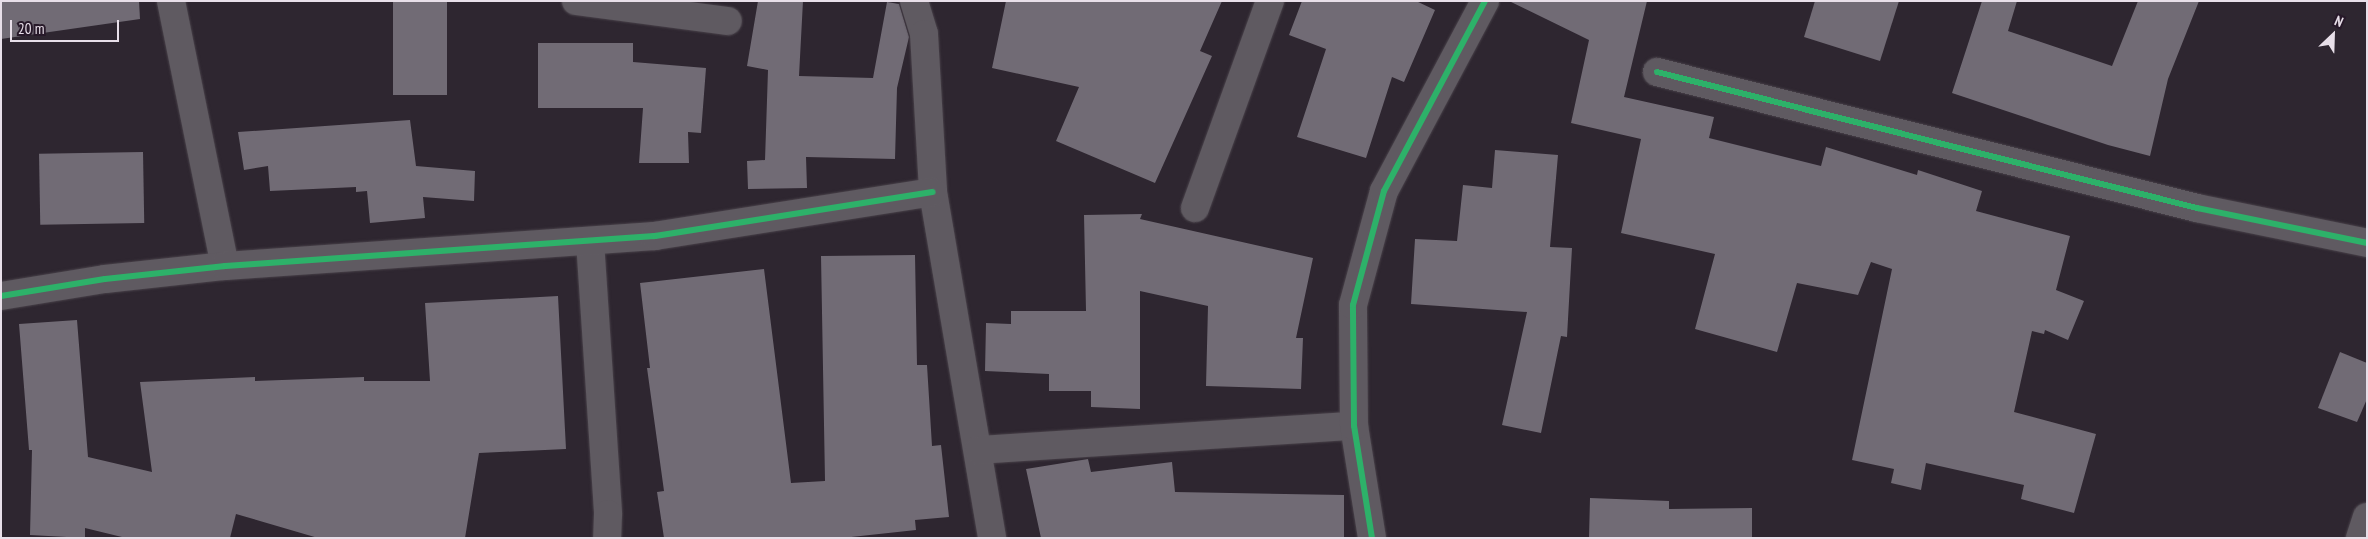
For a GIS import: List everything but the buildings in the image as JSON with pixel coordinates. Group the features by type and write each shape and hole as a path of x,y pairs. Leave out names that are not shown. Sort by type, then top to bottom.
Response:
{"street":[{"path":"171,1 225,266"},
{"path":"576,1 728,21"},
{"path":"914,1 924,34 933,192 979,450 992,538"},
{"path":"1195,208 1270,1"},
{"path":"1372,538 1354,426 1353,305 1384,191 1482,2"},
{"path":"1657,72 2197,208 2367,243"},
{"path":"1,296 104,279 225,266 655,236 933,192"},
{"path":"590,241 608,514 607,538"},
{"path":"979,450 1354,426"},
{"path":"2360,538 2367,517"}],"cycle path":[{"path":"1372,538 1354,426 1353,305 1384,191 1485,1"},
{"path":"1657,72 2197,208 2367,243"},
{"path":"1,296 105,279 225,266 655,236 933,192"}]}
